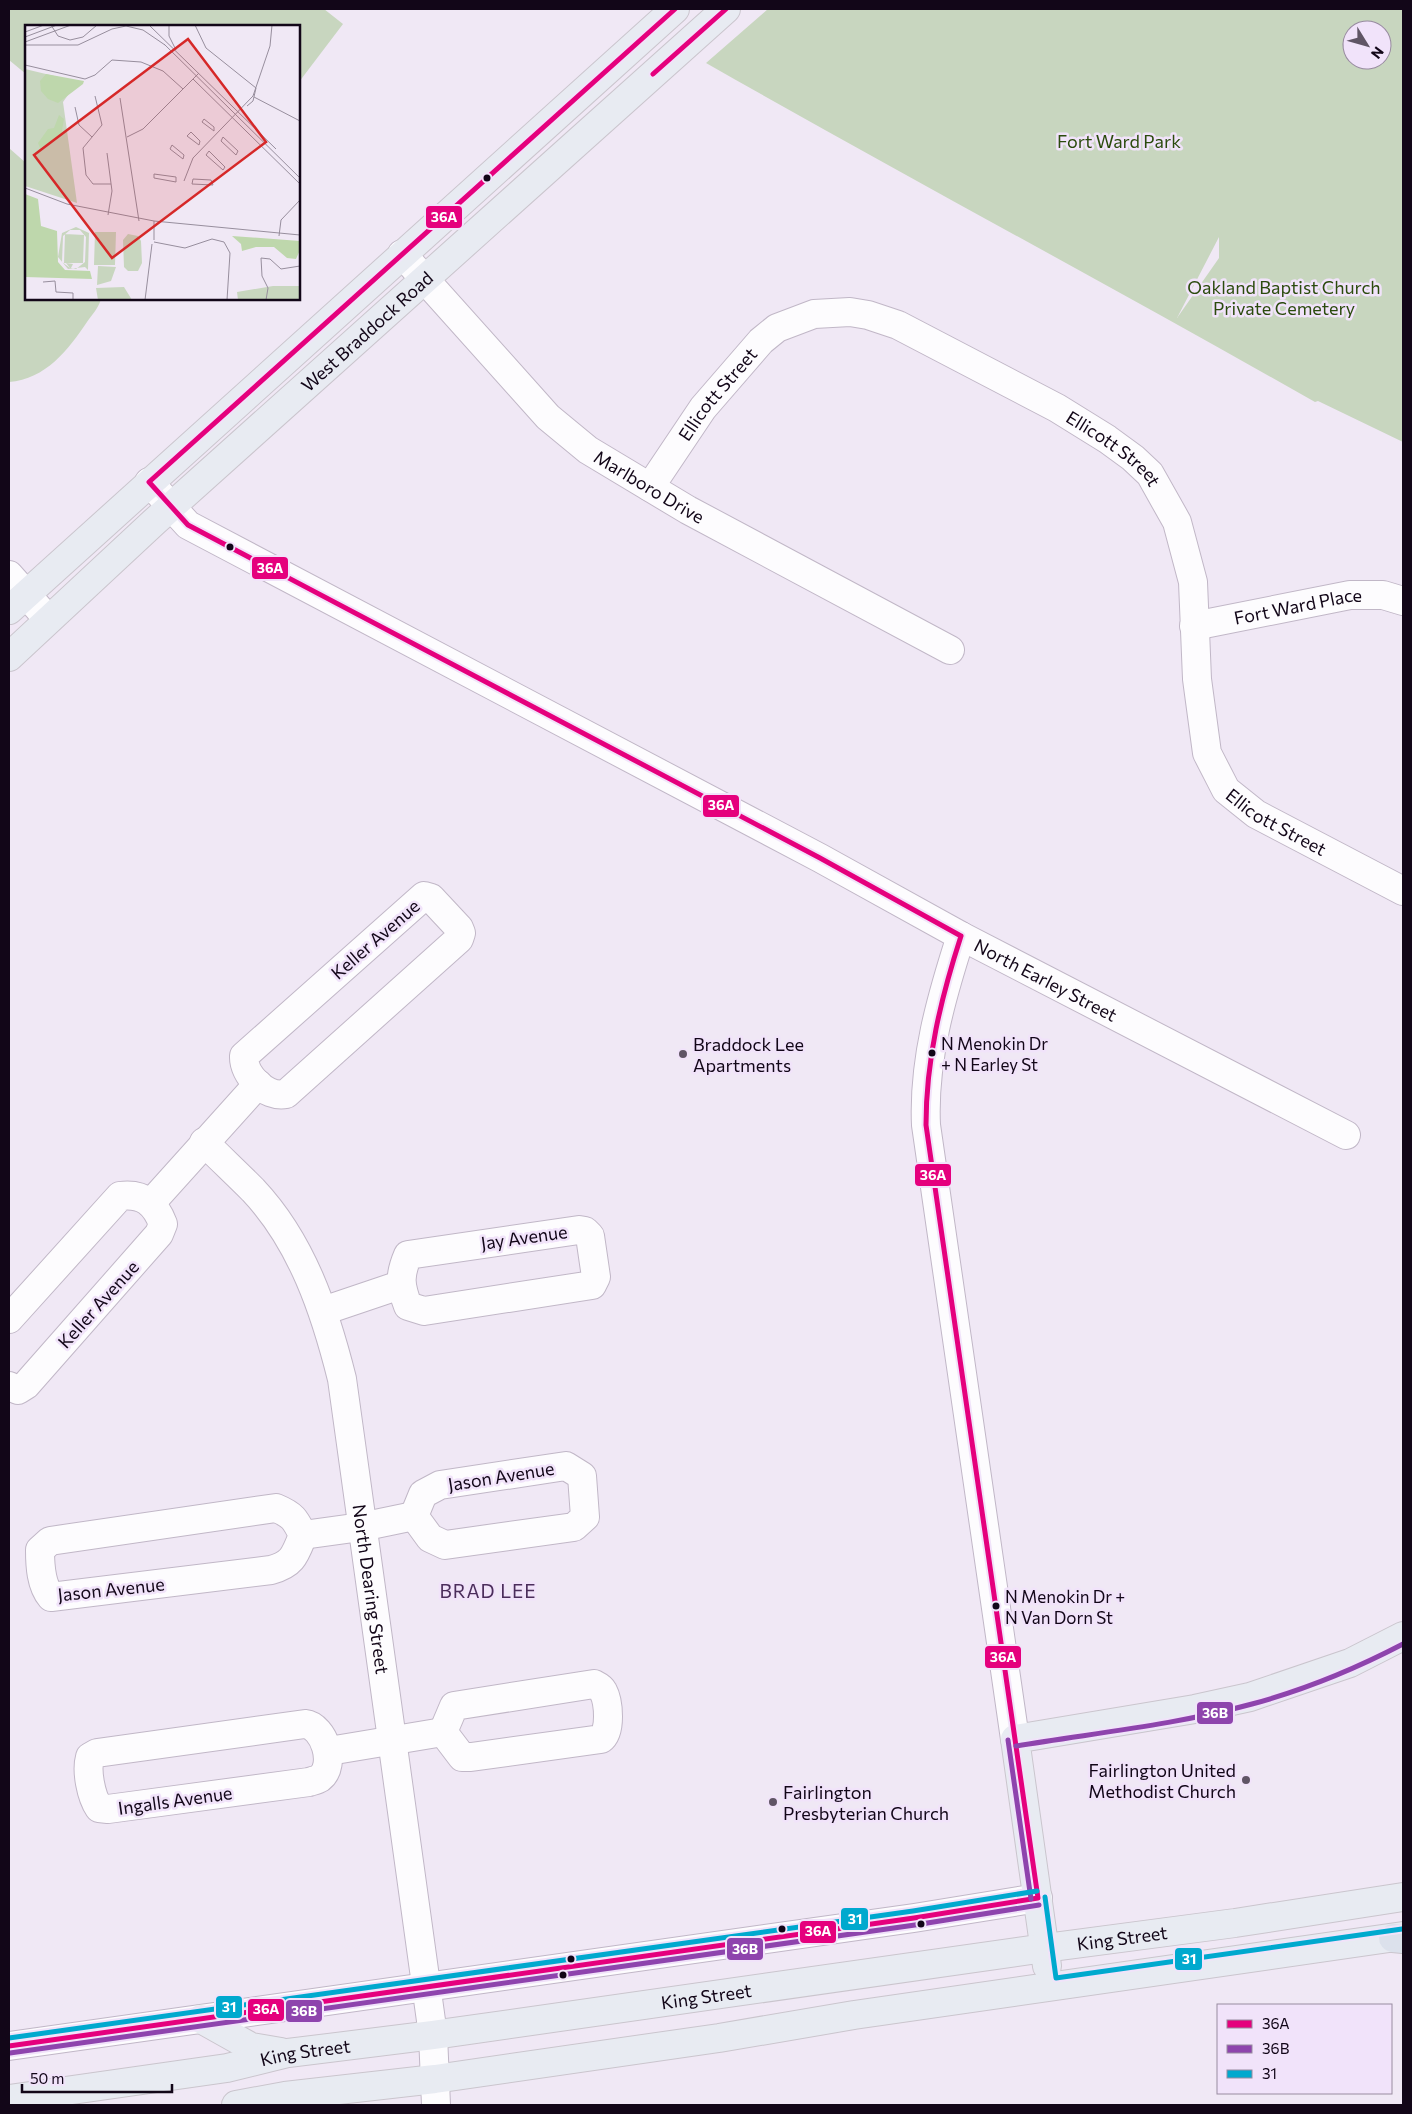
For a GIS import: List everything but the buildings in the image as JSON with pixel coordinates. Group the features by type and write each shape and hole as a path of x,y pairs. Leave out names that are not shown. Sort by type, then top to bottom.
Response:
{"main road":[{"name":"West Braddock Road","path":"14,593 149,482 675,9"},
{"name":"West Braddock Road","path":"9,657 171,507 726,9"},
{"path":"1050,1987 1015,1739 1196,1709 1250,1698 1350,1662 1403,1636"},
{"name":"King Street","path":"9,2100 227,2068 288,2053 433,2035 1045,1948 1235,1924 1403,1897"},
{"path":"236,2105 285,2096 436,2092 1050,1987 1400,1938"},
{"path":"201,2019 251,2047 288,2053"}],"street":[{"name":"Marlboro Drive","path":"402,254 548,417 588,450 712,524 950,650"},
{"name":"Ellicott Street","path":"650,487 703,408 761,340 777,328 814,314 850,312 868,314 898,325 1058,408 1107,439 1133,458 1150,474 1177,522 1193,582 1197,679 1207,753 1226,790 1256,814 1403,892"},
{"name":"North Earley Street","path":"149,482 188,525 820,858 961,936 1346,1135"},
{"path":"14,593 48,619"},
{"name":"Fort Ward Place","path":"1194,626 1350,595 1383,595 1403,601"},
{"name":"Keller Avenue","path":"424,896 431,898 459,928 461,934 459,939 286,1094 277,1094 264,1089 258,1084 246,1070 244,1056 418,899 424,896"},
{"path":"961,936 928,1060 924,1101 926,1126 1015,1739"},
{"path":"9,1319 120,1196 132,1194 151,1203 258,1084"},
{"name":"North Dearing Street","path":"204,1142 254,1191 276,1219 301,1260 322,1311 342,1379 361,1527 393,1740 433,2035 436,2092"},
{"name":"Keller Avenue","path":"9,1386 18,1390 26,1385 160,1234 163,1224 151,1203"},
{"name":"Jay Avenue","path":"579,1230 585,1231 590,1236 596,1277 592,1285 424,1311 408,1306 400,1285 403,1266 408,1255 579,1230"},
{"path":"322,1311 400,1285"},
{"name":"Jason Avenue","path":"566,1466 582,1476 585,1517 574,1527 445,1545 430,1538 414,1516 423,1494 440,1485 566,1466"},
{"name":"Jason Avenue","path":"276,1508 288,1512 294,1518 303,1535 294,1557 284,1566 271,1570 50,1597 46,1591 40,1561 40,1550 50,1541 276,1508"},
{"path":"303,1535 361,1527 414,1516"},
{"path":"594,1684 600,1686 604,1692 609,1728 606,1735 601,1739 471,1757 462,1757 443,1732 454,1706 594,1684"},
{"name":"Ingalls Avenue","path":"305,1724 312,1725 318,1731 329,1751 325,1771 320,1778 309,1782 108,1809 99,1808 94,1801 88,1764 90,1757 97,1753 305,1724"},
{"path":"329,1751 443,1732"},
{"path":"9,2046 904,1919 1038,1898"}],"green space":[{"path":"9,9 324,9 343,24 300,81 300,25 25,25 25,73 9,60"},
{"name":"Fort Ward Park","path":"768,9 1403,9 1403,442 1318,401 1315,402 706,63","holes":["1219,237 1219,258 1177,318"]},
{"path":"9,148 25,162 25,300 101,300 72,343 55,361 34,375 22,380 9,382"}],"transit line":[{"name":"36A","path":"675,9 149,482 188,525 820,858 961,936"},
{"name":"36A","path":"653,74 726,9"},
{"name":"36A","path":"961,936 947,982 936,1029 929,1076 926,1125 1038,1898"},
{"name":"36B","path":"1016,1746 1194,1718 1252,1704 1329,1678 1403,1644"},
{"name":"36B","path":"1008,1740 1031,1899"},
{"name":"31","path":"9,2038 913,1911 1037,1891"},
{"name":"31","path":"1045,1897 1056,1978 1402,1929"},
{"name":"36A","path":"9,2046 914,1918 1038,1898"},
{"name":"36B","path":"10,2053 915,1925 1039,1905"}],"place":[{"name":"N Menokin Dr + N Earley St","path":"932,1053"},
{"name":"Braddock Lee Apartments","path":"683,1054"},
{"name":"N Menokin Dr + N Van Dorn St","path":"996,1606"},
{"name":"Fairlington United Methodist Church","path":"1246,1780"},
{"name":"Fairlington Presbyterian Church","path":"773,1802"}],"district":[{"name":"BRAD LEE","path":"488,1590"}],"park label":[{"name":"Oakland Baptist Church Private Cemetery","path":"1284,297"}]}
